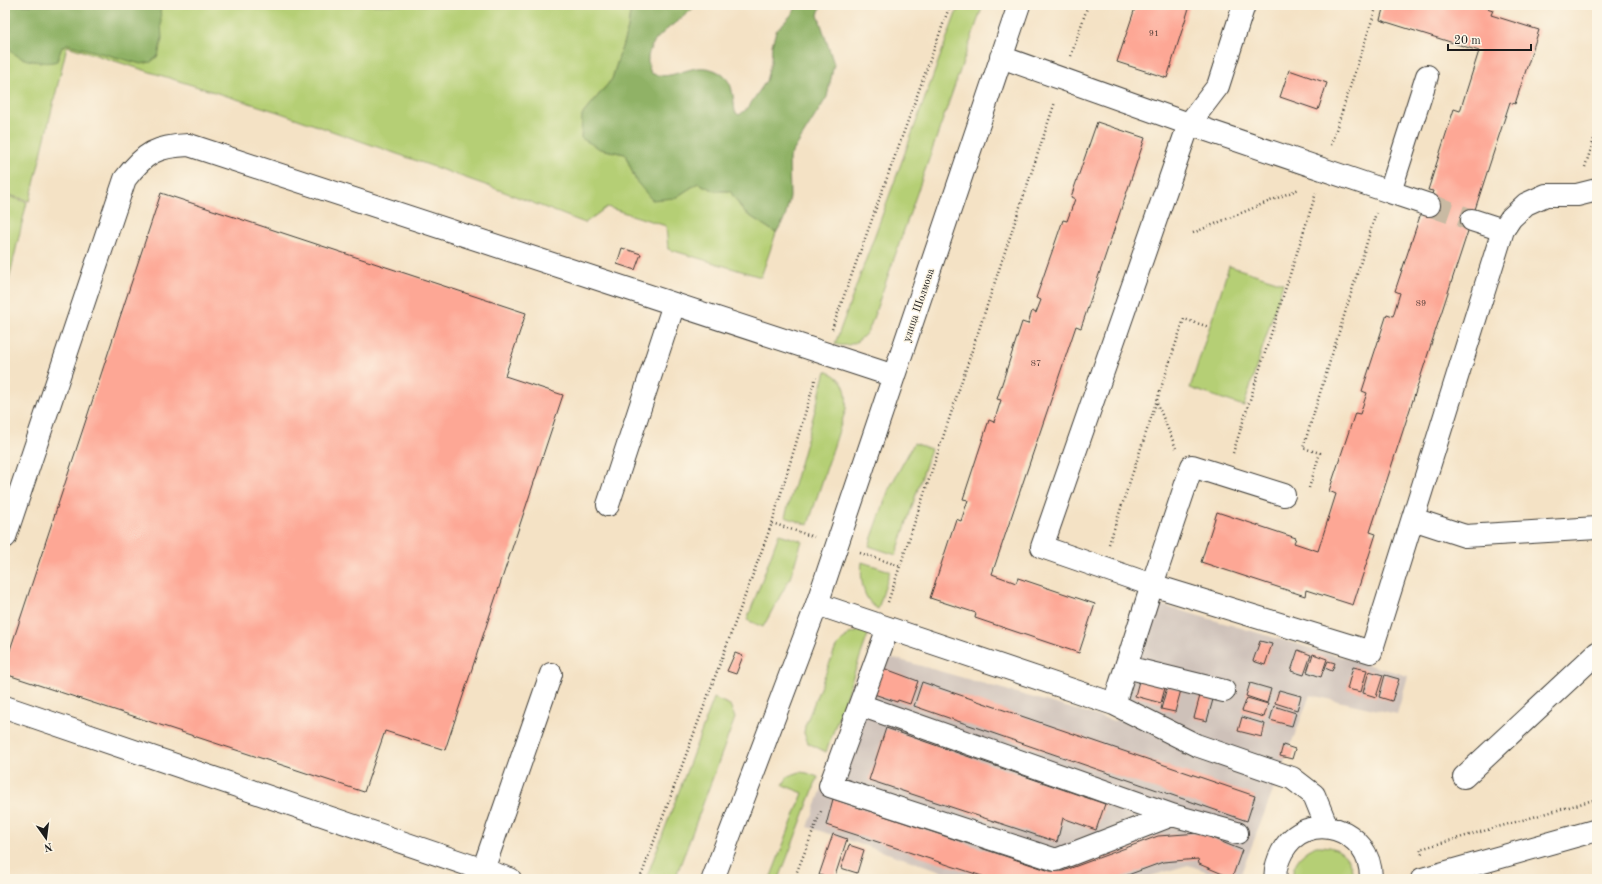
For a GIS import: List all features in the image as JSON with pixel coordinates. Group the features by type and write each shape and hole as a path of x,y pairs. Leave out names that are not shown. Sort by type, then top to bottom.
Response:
{"street":[{"name":"улица Шолмова","path":"713,879 817,604 1019,5"},
{"path":"1244,5 1218,86 1188,124 1042,547 1152,585 1371,652 1503,230 1511,218 1526,204 1546,195 1587,192"},
{"path":"1001,58 1188,124 1321,175 1387,191 1428,205"},
{"path":"1387,191 1427,76"},
{"path":"5,537 125,179 137,163 150,152 171,145 189,145 894,376"},
{"path":"1472,220 1503,230"},
{"path":"608,505 674,304"},
{"path":"1114,704 1192,466 1284,496"},
{"path":"1413,519 1465,536 1597,528"},
{"path":"817,604 1114,704 1196,744 1292,778 1314,795 1327,827"},
{"path":"884,626 860,705 830,786 1056,860 1172,816"},
{"path":"1464,777 1597,653"},
{"path":"1126,667 1224,691"},
{"path":"483,870 551,674"},
{"path":"860,705 1172,816 1237,833"},
{"path":"5,707 510,879"},
{"path":"1276,879 1278,860 1286,846 1297,835 1311,829 1327,827 1342,831 1355,839 1364,850 1370,864 1371,879"},
{"path":"1422,879 1597,830"}],"path":[{"path":"640,879 772,523 823,353 950,5"},
{"path":"884,626 1088,5"},
{"path":"1226,477 1321,175 1377,5"},
{"path":"1587,192 1597,130"},
{"path":"1193,233 1321,175"},
{"path":"1308,491 1320,453 1303,448 1387,191"},
{"path":"1101,568 1184,319 1209,327"},
{"path":"1156,402 1183,463 1192,466"},
{"path":"794,879 830,786"},
{"path":"1420,848 1597,799"}],"shaded area":[{"path":"1154,603 1408,676 1397,714 1310,695 1239,879 1229,879 1188,865 1141,879 966,879 808,827 868,660 879,654 1115,721"}],"green space":[{"path":"5,5 631,5 628,28 612,79 582,115 600,149 625,154 636,181 675,198 698,183 715,191 730,191 744,212 776,233 761,277 668,249 666,226 607,207 585,223 494,188 278,112 67,46 30,201 5,194"},
{"path":"5,5 160,5 162,39 158,56 151,62 141,64 67,44 62,47 57,61 32,61 22,58 14,54 6,41"},
{"path":"631,5 696,5 654,42 649,51 648,61 651,73 659,76 676,74 701,68 710,69 720,73 731,85 735,112 739,115 747,109 766,81 776,31 793,13 797,5 821,5 818,15 834,64 827,97 789,158 790,197 785,218 776,233 744,212 730,191 715,191 698,183 675,198 652,200 636,181 625,154 600,149 581,138 582,115 612,79 628,28"},
{"path":"959,5 983,5 870,327 864,336 856,342 846,345 835,344"},
{"path":"5,195 27,202 5,296"},
{"path":"1229,266 1283,283 1244,406 1190,388"},
{"path":"826,371 841,381 844,386 846,409 808,525 785,517"},
{"path":"914,443 931,449 896,555 869,546 889,489"},
{"path":"779,534 802,541 790,578 763,627 747,620"},
{"path":"862,562 890,571 878,609 868,600 865,594 861,575"},
{"path":"863,630 869,632 826,752 808,743 804,733 805,726 836,647 849,634"},
{"path":"714,698 730,705 735,718 675,879 646,879"},
{"path":"800,772 818,777 779,879 770,879 803,793 783,785 788,776"},
{"path":"1316,846 1324,846 1338,850 1343,854 1350,864 1353,879 1293,879 1296,863 1302,855"}],"building":[{"path":"1136,5 1190,5 1167,78 1117,62"},
{"path":"1384,5 1478,5 1493,10 1491,15 1539,30 1515,104 1510,102 1370,532 1376,534 1353,605 1306,590 1305,596 1201,562 1217,512 1296,538 1294,543 1318,551 1336,494 1329,491 1355,413 1360,414 1367,393 1362,391 1387,314 1393,316 1400,293 1395,291 1421,213 1426,214 1433,191 1428,190 1454,109 1460,111 1479,51 1380,20"},
{"path":"1289,70 1327,83 1318,110 1280,97"},
{"path":"1097,122 1145,138 1081,328 1076,326 992,574 1016,583 1018,578 1095,604 1079,653 975,618 976,613 930,598 956,519 961,521 968,500 963,499 989,420 994,422 1001,400 997,399 1022,322 1028,324 1032,311 1036,313 1041,300 1036,298 1063,220 1067,221 1075,199 1071,197"},
{"path":"161,193 526,313 505,376 563,395 445,750 385,731 364,792 5,674 5,665"},
{"path":"622,248 641,254 635,270 617,264"},
{"path":"1260,641 1272,644 1265,665 1253,661"},
{"path":"1298,650 1311,655 1304,675 1291,671"},
{"path":"735,653 743,656 736,674 727,671"},
{"path":"1313,654 1327,659 1321,677 1307,672"},
{"path":"1328,661 1335,663 1332,671 1325,668"},
{"path":"1353,667 1367,670 1361,692 1347,689"},
{"path":"883,668 918,681 910,704 898,700 897,702 874,694"},
{"path":"1369,671 1383,675 1376,697 1363,693"},
{"path":"1385,675 1399,679 1392,701 1379,697"},
{"path":"1140,677 1166,684 1161,703 1135,696"},
{"path":"922,682 1255,796 1247,821 914,706"},
{"path":"1250,683 1271,689 1267,703 1246,696"},
{"path":"1167,687 1181,690 1175,712 1161,709"},
{"path":"1279,690 1301,696 1297,710 1275,703"},
{"path":"1201,692 1214,696 1207,721 1194,718"},
{"path":"1247,698 1268,704 1264,717 1242,711"},
{"path":"1274,706 1296,713 1292,726 1270,720"},
{"path":"1242,717 1265,724 1262,737 1238,731"},
{"path":"886,728 1105,804 1096,830 1063,818 1057,842 869,780"},
{"path":"1283,745 1295,749 1292,759 1280,756"},
{"path":"833,799 1050,871 1063,871 1158,836 1199,833 1242,850 1232,878 1199,864 1198,859 1163,862 1117,879 991,879 826,825"},
{"path":"833,834 847,839 834,879 819,875"},
{"path":"849,845 864,850 857,873 841,868"}],"tunnel":[{"path":"1429,205 1472,220"}]}
